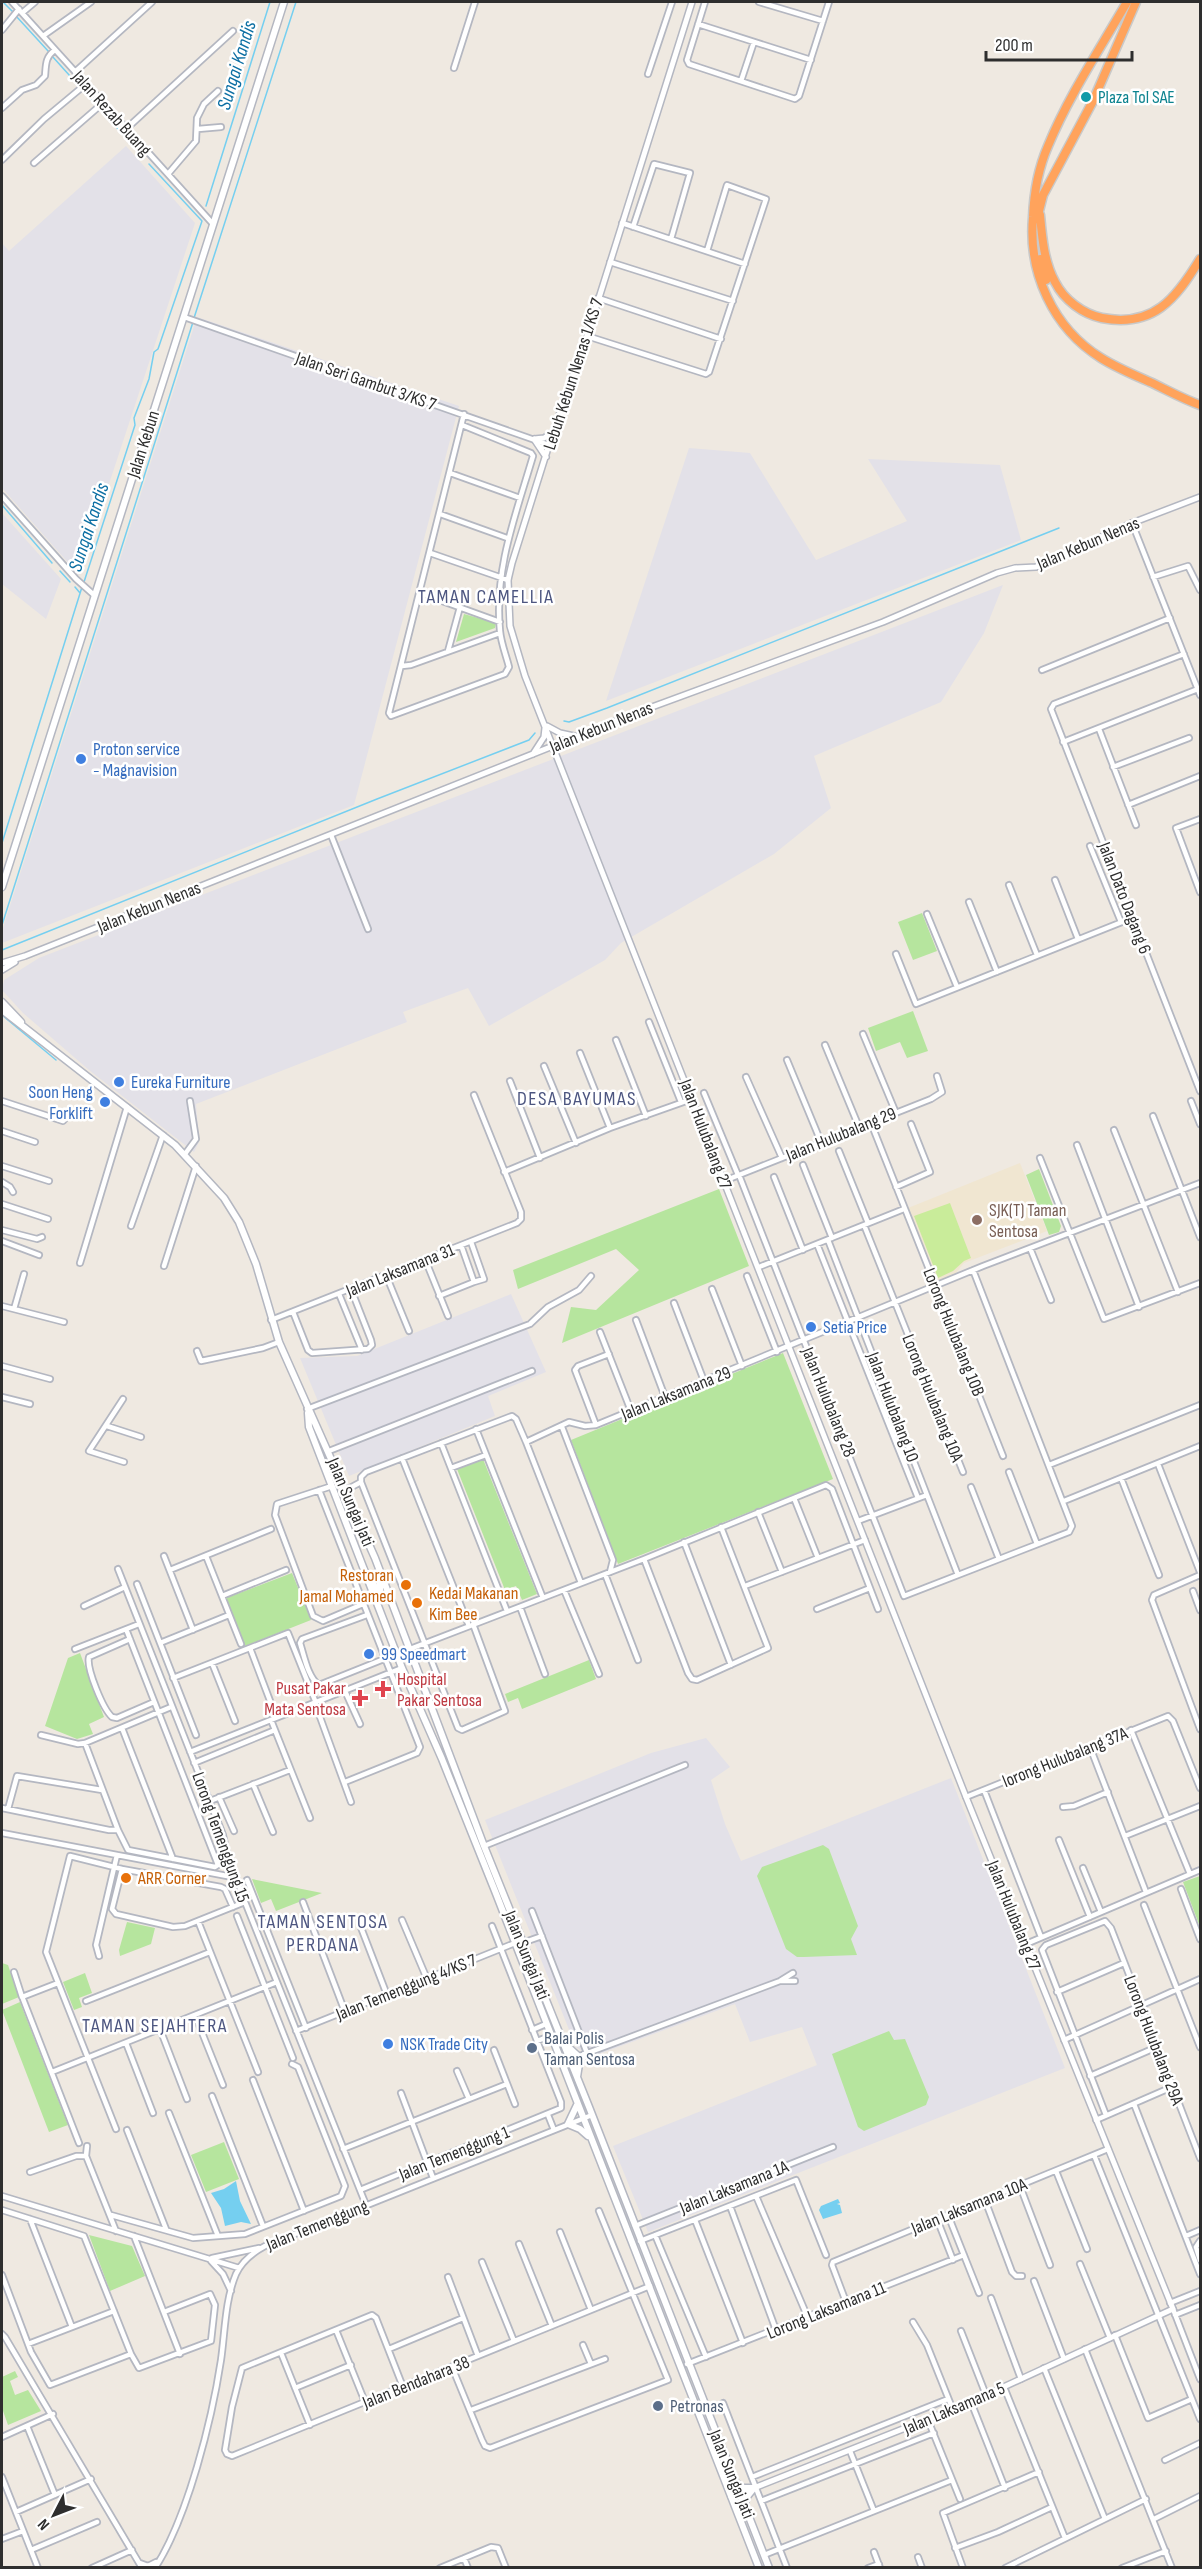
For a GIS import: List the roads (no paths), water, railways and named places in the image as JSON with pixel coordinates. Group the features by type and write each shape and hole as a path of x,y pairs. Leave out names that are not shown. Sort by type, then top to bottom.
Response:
{"highway":[{"path":"1046,280 1037,244 1039,208 1052,176 1093,101 1136,2"},
{"path":"1124,28 1140,2"},
{"path":"1126,3 1075,91 1047,148 1037,180 1032,229 1037,272 1044,292 1058,317 1087,348 1127,371 1197,404"},
{"path":"1039,208 1043,245 1054,282 1071,302 1089,314 1125,321 1150,315 1183,287 1200,259"}],"main road":[{"name":"Jalan Kebun","path":"2,887 284,2"},
{"path":"2,1002 30,1031"},
{"name":"Jalan Sungai Jati","path":"2,1010 163,1135 196,1166 224,1198 239,1222 256,1264 279,1342 375,1558 484,1846 550,2036 759,2568"},
{"name":"Jalan Sungai Jati","path":"308,1411 309,1427 402,1668 577,2077 687,2364 769,2568"},
{"path":"361,1562 376,1589 380,1590 382,1586 375,1558"},
{"path":"396,1651 390,1626 393,1623 396,1624 409,1647"},
{"path":"559,2033 570,2050 583,2055 577,2077"},
{"path":"577,2104 568,2124 580,2129 591,2138"},
{"path":"735,2482 743,2488 755,2488"},
{"path":"745,2508 746,2498 755,2488"}],"street":[{"name":"Jalan Rezab Buang","path":"12,2 43,36 52,52 75,72 100,105 126,129 213,224"},
{"path":"2,30 12,16 35,2"},
{"path":"43,36 91,2"},
{"path":"75,72 152,2"},
{"path":"454,68 475,2"},
{"path":"648,74 672,2"},
{"name":"Lebuh Kebun Nenas 1/KS 7","path":"554,746 513,638 509,616 508,580 553,432 587,336 692,2"},
{"path":"705,2 687,62 795,99 799,96 829,2"},
{"path":"759,2 823,21"},
{"path":"698,24 811,60"},
{"path":"126,129 233,32"},
{"path":"741,81 754,42"},
{"path":"2,108 22,90 36,85 45,75 52,52"},
{"path":"2,160 44,119 85,86"},
{"path":"168,174 196,141 197,117 218,91"},
{"path":"34,163 100,105"},
{"path":"198,129 221,127"},
{"path":"633,227 653,165 659,164 690,173 671,239"},
{"path":"587,336 708,373 766,200 764,197 727,185 707,251"},
{"path":"622,223 745,264"},
{"path":"610,262 733,301"},
{"path":"598,298 721,339"},
{"name":"Jalan Seri Gambut 3/KS 7","path":"183,317 549,445"},
{"path":"462,425 531,453 533,456 507,538 500,577 500,633 509,667 505,674 394,716 389,713 464,414"},
{"path":"546,457 534,439 544,438 553,432"},
{"path":"450,473 520,498"},
{"path":"2,496 94,596"},
{"name":"Jalan Kebun Nenas","path":"2,963 25,956 741,673 866,628 997,573 1015,568 1036,567 1132,523 1200,497"},
{"path":"440,514 507,538"},
{"path":"1132,523 1200,695"},
{"path":"430,553 508,580"},
{"path":"1154,577 1188,566 1200,590"},
{"path":"420,593 500,622"},
{"path":"448,651 460,607"},
{"path":"1042,670 1170,618"},
{"path":"402,666 411,665 500,633"},
{"name":"Jalan Dato Dagang 6","path":"1184,654 1051,706 1063,742 1200,1091"},
{"path":"1063,742 1198,689"},
{"path":"532,755 547,728 579,736"},
{"path":"1098,729 1136,825"},
{"path":"1113,767 1189,738"},
{"name":"Jalan Hulubalang 27","path":"554,746 966,1797 1173,2309"},
{"path":"1128,805 1200,776"},
{"path":"1200,819 1176,828 1200,892"},
{"path":"331,835 368,929"},
{"path":"1090,846 1121,922"},
{"path":"1055,880 1078,939"},
{"path":"1009,885 1037,955"},
{"path":"969,902 997,972"},
{"path":"927,914 957,987"},
{"path":"896,954 916,1004 1132,918"},
{"path":"2,970 25,956"},
{"path":"649,1022 681,1102"},
{"path":"863,1034 896,1113"},
{"path":"616,1040 646,1116"},
{"path":"825,1045 859,1127"},
{"path":"580,1053 610,1128"},
{"path":"788,1060 821,1142"},
{"path":"544,1066 576,1143"},
{"name":"Jalan Hulubalang 29","path":"724,1181 940,1094 941,1088 937,1076"},
{"path":"746,1077 782,1158"},
{"path":"510,1081 540,1158"},
{"name":"Jalan Hulubalang 28","path":"705,1094 904,1596 958,1575"},
{"path":"474,1095 504,1172 610,1128 692,1099"},
{"path":"2,1101 63,1121 68,1115"},
{"path":"185,1155 196,1139 190,1101"},
{"path":"1191,1101 1200,1124"},
{"path":"80,1263 127,1107"},
{"path":"1153,1116 1200,1237"},
{"name":"Lorong Hulubalang 10B","path":"871,1122 1003,1456"},
{"path":"896,1187 930,1172 911,1124"},
{"path":"1114,1130 1178,1292"},
{"path":"2,1131 35,1142"},
{"path":"131,1226 163,1135"},
{"path":"1077,1145 1139,1307"},
{"name":"Lorong Hulubalang 10A","path":"839,1151 894,1302 963,1472"},
{"path":"1040,1158 1106,1320 1200,1283"},
{"name":"Jalan Hulubalang 10","path":"803,1165 858,1316 958,1575"},
{"path":"2,1166 49,1181"},
{"path":"164,1266 196,1166"},
{"name":"Jalan Laksamana 31","path":"271,1320 518,1223 521,1219 521,1212 504,1172"},
{"path":"774,1177 803,1250"},
{"path":"2,1182 13,1192"},
{"name":"Jalan Laksamana 29","path":"526,1442 574,1422 585,1426 596,1425 935,1285 1200,1183"},
{"path":"2,1204 48,1219"},
{"path":"759,1268 904,1209"},
{"path":"2,1230 37,1239 42,1237"},
{"path":"2,1241 39,1255"},
{"path":"439,1296 484,1279 471,1242"},
{"name":"Jalan Hulubalang 10","path":"818,1244 918,1498"},
{"path":"461,1245 474,1282"},
{"path":"1030,1248 1051,1300"},
{"path":"424,1260 448,1316"},
{"path":"958,1575 1070,1530 1072,1526 973,1270"},
{"path":"14,1309 24,1274"},
{"path":"386,1275 409,1331"},
{"path":"308,1411 530,1324 548,1307 579,1290 591,1276"},
{"path":"747,1276 777,1352"},
{"path":"293,1311 308,1350 312,1353 368,1349 372,1345 371,1340 351,1289"},
{"path":"712,1289 742,1366"},
{"path":"339,1294 362,1350"},
{"path":"674,1303 704,1382"},
{"path":"2,1306 64,1322"},
{"path":"636,1320 665,1397"},
{"path":"600,1332 630,1411"},
{"path":"197,1351 201,1361 263,1348 279,1342"},
{"path":"596,1425 575,1370 578,1366 609,1354"},
{"path":"2,1366 50,1379"},
{"path":"329,1451 532,1371"},
{"path":"2,1396 30,1404"},
{"path":"123,1399 107,1426 96,1437 88,1451 124,1462"},
{"path":"1050,1465 1200,1405"},
{"path":"402,1458 505,1712 462,1730 458,1728 361,1482 361,1476 366,1472 496,1420 512,1416 516,1419 526,1442 581,1583"},
{"path":"107,1426 141,1437"},
{"path":"562,1427 613,1560 608,1573 638,1660"},
{"path":"476,1429 543,1598"},
{"path":"441,1443 507,1611"},
{"path":"1064,1501 1200,1446"},
{"path":"451,1468 486,1455"},
{"path":"1158,1464 1200,1573 1154,1595 1152,1600 1200,1729"},
{"path":"1009,1472 1037,1544"},
{"path":"1120,1478 1159,1575"},
{"path":"346,1490 361,1482"},
{"path":"409,1647 608,1573 826,1485 829,1486 878,1609"},
{"path":"332,1486 276,1504 274,1509 278,1525 313,1616 317,1620 324,1621 363,1604"},
{"path":"971,1487 999,1559"},
{"path":"319,1490 420,1747 417,1754 345,1782"},
{"path":"858,1521 927,1495"},
{"path":"794,1498 818,1558"},
{"path":"758,1512 782,1572"},
{"path":"644,1559 692,1679 697,1680 766,1651 768,1645 721,1527"},
{"path":"170,1570 271,1529"},
{"path":"745,1586 865,1540"},
{"path":"684,1542 732,1665"},
{"path":"164,1556 193,1630"},
{"path":"206,1556 241,1644"},
{"name":"Lorong Temenggung 15","path":"118,1569 223,1835 234,1875 366,2205"},
{"path":"222,1596 286,1570"},
{"path":"137,1584 196,1735"},
{"path":"84,1606 125,1587"},
{"path":"817,1608 870,1588"},
{"path":"564,1590 598,1674"},
{"path":"1193,1591 1200,1610"},
{"path":"520,1607 545,1674"},
{"path":"160,1643 229,1615"},
{"path":"367,1615 302,1639 300,1643 308,1665 315,1682 319,1685 384,1659"},
{"path":"75,1649 139,1624"},
{"path":"85,1743 126,1848 130,1851 215,1866 218,1863 126,1629"},
{"path":"173,1678 288,1633 316,1703"},
{"path":"130,1640 89,1658 87,1662 106,1710 112,1717 117,1718 154,1702"},
{"path":"250,1648 272,1706"},
{"path":"212,1663 235,1720"},
{"path":"190,1752 402,1668"},
{"path":"345,1691 360,1724"},
{"path":"41,1735 78,1744 85,1743 171,1707"},
{"name":"lorong Hulubalang 37A","path":"966,1797 1164,1716 1168,1716 1173,1721 1200,1788"},
{"path":"320,1717 351,1802"},
{"path":"271,1720 310,1818"},
{"path":"122,1728 173,1859"},
{"path":"194,1763 274,1730"},
{"path":"1131,1730 1190,1874"},
{"path":"1090,1747 1146,1892"},
{"path":"484,1846 685,1766"},
{"path":"210,1801 290,1770"},
{"path":"8,1809 17,1776 102,1790"},
{"path":"254,1784 273,1832"},
{"path":"984,1790 1041,1937"},
{"path":"1063,1807 1074,1806 1108,1792"},
{"path":"219,1797 234,1832"},
{"path":"1125,1836 1200,1806"},
{"path":"2,1808 118,1830"},
{"path":"2,1833 227,1876 234,1875"},
{"path":"1059,1840 1090,1917"},
{"path":"116,2129 46,1952 70,1856 122,1869 221,1887 225,1889 233,1907"},
{"path":"99,1956 96,1946 117,1856"},
{"path":"1083,1868 1101,1912"},
{"path":"122,1869 112,1909 116,1914 173,1927 185,1926 245,1902"},
{"path":"1026,1944 1200,1870"},
{"path":"247,1880 306,2028"},
{"path":"1181,1889 1200,1937"},
{"path":"303,1902 345,2012"},
{"path":"1144,1905 1200,2048"},
{"path":"532,1911 583,2055"},
{"path":"237,1917 293,2058"},
{"path":"402,1920 427,1979"},
{"path":"198,1921 258,2072"},
{"name":"Lorong Hulubalang 29A","path":"1057,1992 1042,1950 1046,1945 1101,1922 1107,1923 1200,2158"},
{"path":"360,1925 387,1995"},
{"path":"492,1926 561,2102 561,2108 549,2118 554,2130"},
{"name":"Jalan Temenggung 4/KS 7","path":"296,2031 501,1948 542,1936"},
{"path":"86,2001 210,1952"},
{"path":"1106,2115 1057,1992 1124,1963"},
{"path":"14,1972 79,2143"},
{"path":"561,2063 780,1981 793,1973"},
{"path":"1064,2040 1200,1979"},
{"path":"780,1981 795,1981"},
{"path":"52,2072 277,1982"},
{"path":"23,1998 57,1983"},
{"path":"195,2015 223,2085"},
{"path":"532,2030 546,2024"},
{"path":"160,2029 187,2099"},
{"path":"537,2042 550,2036"},
{"path":"126,2043 153,2113"},
{"path":"1090,2076 1157,2047"},
{"path":"494,2050 515,2104"},
{"path":"111,2215 193,2238 245,2234 341,2196 345,2186 298,2067 292,2064"},
{"path":"457,2071 469,2099"},
{"path":"253,2080 304,2211"},
{"path":"343,2149 507,2084"},
{"path":"1096,2120 1173,2087"},
{"path":"401,2092 433,2178"},
{"path":"212,2096 263,2226"},
{"path":"1134,2104 1200,2274"},
{"path":"169,2113 218,2236"},
{"name":"Jalan Temenggung","path":"157,2568 183,2506 210,2417 231,2293 239,2268 246,2259 260,2248 592,2115"},
{"name":"Jalan Temenggung 1","path":"360,2190 549,2118"},
{"path":"127,2130 166,2229"},
{"path":"87,2146 86,2156 116,2231"},
{"name":"Jalan Laksamana 1A","path":"635,2226 833,2147"},
{"name":"Jalan Laksamana 10A","path":"846,2302 832,2265 833,2262 1108,2149"},
{"path":"1094,2155 1200,2419"},
{"path":"30,2172 76,2156 86,2156"},
{"path":"1056,2171 1087,2249"},
{"path":"640,2241 796,2180 826,2255"},
{"path":"1020,2186 1050,2265"},
{"path":"2,2196 239,2268"},
{"path":"756,2196 808,2318"},
{"path":"985,2200 1010,2266 1016,2276 1022,2276"},
{"path":"730,2206 776,2330"},
{"path":"2,2210 84,2236 135,2365 143,2368 211,2341 216,2305 212,2296 207,2294 164,2312"},
{"path":"452,2367 485,2446 490,2448 668,2380 599,2211"},
{"path":"948,2215 979,2293"},
{"path":"30,2219 72,2327"},
{"path":"937,2219 953,2260"},
{"path":"695,2220 743,2343"},
{"path":"1186,2236 1200,2230"},
{"path":"560,2232 591,2310"},
{"path":"656,2235 706,2357"},
{"path":"134,2236 180,2354"},
{"path":"1200,2241 1196,2247 1200,2260"},
{"path":"519,2244 552,2326"},
{"path":"209,2259 260,2248"},
{"name":"Lorong Laksamana 11","path":"687,2364 964,2255"},
{"path":"209,2259 223,2274 231,2293"},
{"path":"482,2262 514,2342"},
{"path":"1080,2264 1148,2418 1192,2398"},
{"path":"2,2276 28,2344 50,2385 131,2354"},
{"path":"448,2277 478,2356"},
{"path":"1034,2281 1064,2359"},
{"name":"Jalan Bendahara 38","path":"281,2353 242,2368 232,2407 225,2450 227,2454 232,2456 650,2286"},
{"path":"1173,2309 1200,2291"},
{"path":"991,2298 1021,2379"},
{"path":"1173,2309 1200,2305"},
{"path":"1173,2309 1200,2379"},
{"name":"Jalan Laksamana 5","path":"731,2497 953,2410 1173,2309"},
{"path":"28,2344 114,2311"},
{"path":"310,2425 281,2353 336,2330 374,2316 403,2387"},
{"path":"389,2349 463,2318"},
{"path":"913,2322 927,2345 953,2410"},
{"path":"336,2330 365,2403"},
{"path":"961,2331 986,2395"},
{"path":"2,2334 53,2415 141,2565 152,2565 162,2557"},
{"path":"583,2345 591,2364"},
{"path":"1085,2349 1172,2568"},
{"path":"1193,2361 1200,2358"},
{"path":"471,2410 605,2359"},
{"path":"295,2388 351,2366"},
{"path":"1044,2368 1105,2519"},
{"path":"1004,2387 1065,2538"},
{"name":"Jalan Laksamana 5","path":"752,2476 948,2398"},
{"path":"971,2402 1005,2488"},
{"path":"723,2403 787,2568"},
{"path":"2,2437 53,2415"},
{"path":"928,2420 960,2499"},
{"path":"27,2426 55,2494"},
{"path":"761,2501 934,2433"},
{"path":"1165,2460 1200,2443"},
{"path":"850,2451 874,2511"},
{"path":"963,2568 943,2513 1039,2472"},
{"path":"2,2477 38,2568"},
{"path":"16,2512 91,2479"},
{"path":"764,2554 952,2480"},
{"path":"1154,2519 1200,2496"},
{"path":"1008,2566 1146,2499"},
{"path":"955,2548 998,2532 1052,2507"},
{"path":"31,2550 97,2522"},
{"path":"2,2539 23,2531"},
{"path":"440,2568 491,2547 498,2547 506,2568"},
{"path":"92,2568 132,2550"},
{"path":"1122,2568 1166,2551"},
{"path":"868,2568 879,2566 874,2552"},
{"path":"918,2557 922,2568"},
{"path":"464,2558 468,2568"}],"water":[{"path":"236,2181 240,2201 251,2224 241,2222 225,2226 221,2208 211,2193 224,2189"},
{"path":"838,2199 840,2203 837,2204 840,2205 842,2213 823,2219 819,2210 821,2206"}],"waterway":[{"path":"3,2 13,12"},
{"name":"Sungai Kandis","path":"206,206 270,2"},
{"path":"194,318 296,2"},
{"path":"16,16 49,52"},
{"path":"52,56 97,106"},
{"path":"100,109 144,158"},
{"name":"Sungai Kandis","path":"84,582 135,425 134,418 149,379 154,352 158,349 202,221 149,164"},
{"path":"2,925 193,322"},
{"path":"2,505 52,563"},
{"path":"564,721 569,722 607,708 1059,528"},
{"path":"60,571 70,582"},
{"name":"Sungai Kandis","path":"75,587 80,593"},
{"name":"Sungai Kandis","path":"2,843 82,587"},
{"path":"2,950 529,740 535,733"},
{"path":"2,1015 56,1060"}],"place":[{"name":"Plaza Tol SAE","path":"1086,97"},
{"name":"Proton service - Magnavision","path":"81,759"},
{"name":"Eureka Furniture","path":"119,1082"},
{"name":"Soon Heng Forklift","path":"105,1102"},
{"name":"SJK(T) Taman Sentosa","path":"977,1220"},
{"name":"Setia Price","path":"811,1327"},
{"name":"Restoran Jamal Mohamed","path":"406,1585"},
{"name":"Kedai Makanan Kim Bee","path":"417,1603"},
{"name":"99 Speedmart","path":"369,1654"},
{"name":"Hospital Pakar Sentosa","path":"383,1689"},
{"name":"Pusat Pakar Mata Sentosa","path":"360,1698"},
{"name":"ARR Corner","path":"126,1878"},
{"name":"NSK Trade City","path":"388,2044"},
{"name":"Balai Polis Taman Sentosa","path":"532,2048"},
{"name":"Petronas","path":"658,2406"}],"district":[{"name":"TAMAN CAMELLIA","path":"486,596"},
{"name":"DESA BAYUMAS","path":"577,1098"},
{"name":"TAMAN SENTOSA PERDANA","path":"323,1932"},
{"name":"TAMAN SEJAHTERA","path":"155,2025"}]}
